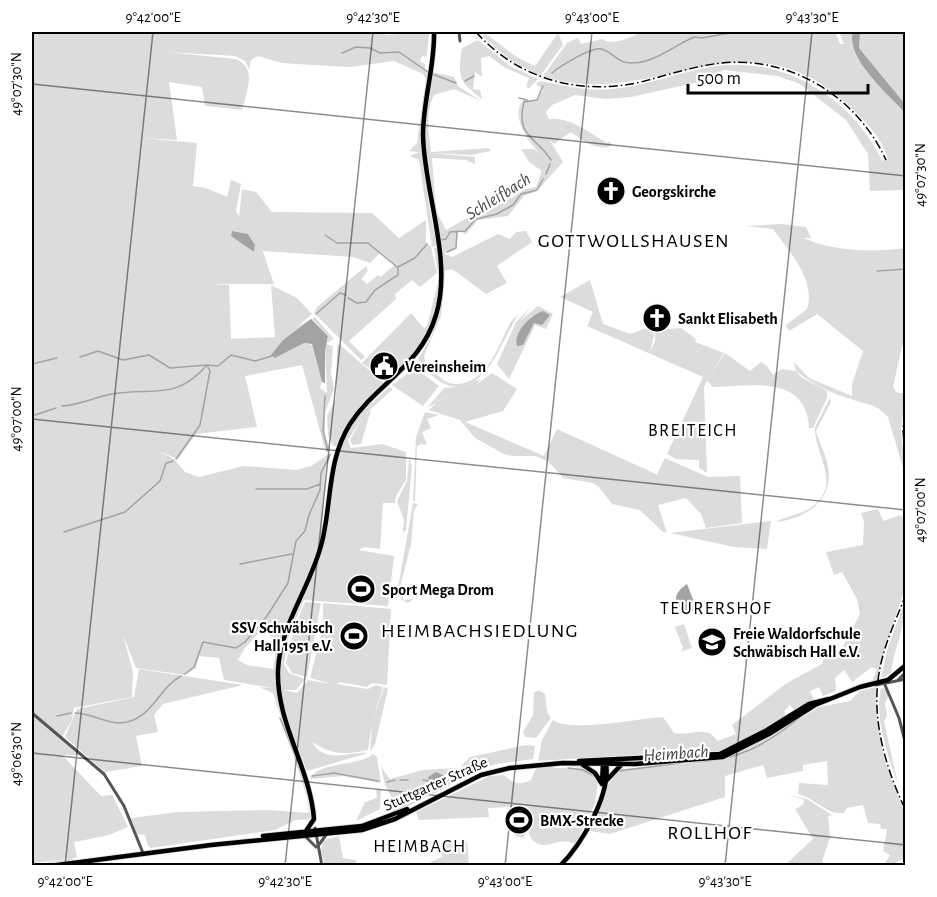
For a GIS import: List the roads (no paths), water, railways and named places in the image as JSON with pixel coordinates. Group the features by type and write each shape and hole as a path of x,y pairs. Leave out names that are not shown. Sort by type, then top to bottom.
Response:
{"main road":[{"path":"315,831 310,786 285,722 279,698 278,670 281,648 322,541 332,468 341,441 356,415 403,370 431,330 440,296 439,252 423,139 434,32"},
{"path":"560,866 588,829 602,785 605,763 621,765 723,757 768,735 815,705 835,699 860,687 887,682 906,665"},
{"name":"Stuttgarter Straße","path":"52,865 315,831 357,831 386,822 456,787 498,770 550,764 605,763 720,753 809,704 822,699 835,699"},
{"name":"Stuttgarter Straße","path":"328,832 385,819 488,770 545,761 605,763"},
{"path":"580,764 595,773 602,785"},
{"path":"602,785 621,765"},
{"path":"314,820 328,832"},
{"path":"304,833 314,820"}],"street":[{"path":"459,32 460,41"},
{"path":"896,681 906,672"},
{"path":"906,679 887,682 906,745"},
{"path":"32,713 104,774 124,806 143,853"},
{"path":"906,762 906,790"},
{"path":"315,831 322,866"},
{"path":"317,848 328,832"},
{"path":"304,833 317,848"}],"waterway":[{"name":"Schleifbach","path":"552,73 596,49 605,50 625,62 638,63 655,58 694,37 702,38 735,32"},
{"path":"342,53 356,47 370,48 380,53 399,52 428,72"},
{"path":"432,74 456,83"},
{"path":"465,81 474,76"},
{"name":"Schleifbach","path":"543,86 537,100 524,102 522,123 529,136 551,160"},
{"name":"Schleifbach","path":"519,98 527,100"},
{"name":"Schleifbach","path":"546,174 550,164"},
{"name":"Schleifbach","path":"441,240 446,239 450,232 465,231 476,219 497,214 513,205 521,194 537,190 543,179"},
{"path":"447,252 456,248 457,232"},
{"path":"325,235 337,243 368,243 397,267"},
{"name":"Schleifbach","path":"348,298 357,303 366,302 375,290 398,275 398,267 415,258 427,244"},
{"path":"877,271 906,269"},
{"name":"Schleifbach","path":"316,314 340,293 346,295"},
{"path":"80,357 98,351 123,360 149,355 170,368 207,365 210,371 200,425 176,459"},
{"path":"62,406 112,394 174,388 185,384 207,365 218,366 231,355 255,361 272,356"},
{"path":"32,364 57,358"},
{"path":"325,396 323,431 328,451"},
{"path":"32,416 56,408"},
{"path":"185,674 194,667 203,642 236,648 245,642 267,616 288,583 296,541 305,531 320,490 321,473 330,455"},
{"path":"64,532 125,512 160,481 166,463 173,461"},
{"path":"256,489 307,489 320,484"},
{"path":"240,564 292,554"},
{"path":"75,713 114,723 131,721 147,711 166,688 181,676"},
{"path":"57,716 71,713"},
{"name":"Heimbach","path":"689,762 722,759 750,750 776,735 803,715"},
{"name":"Heimbach","path":"280,718 303,775"},
{"name":"Heimbach","path":"618,771 681,763"},
{"name":"Heimbach","path":"568,768 583,770 594,776"},
{"name":"Heimbach","path":"312,776 334,773 378,781"},
{"name":"Heimbach","path":"387,782 395,780"},
{"name":"Heimbach","path":"400,780 408,780"},
{"name":"Heimbach","path":"423,780 429,781"}],"railway":[{"path":"476,32 511,62 551,80 573,85 618,86 721,63 773,66 819,85 840,100 858,117 886,160"},
{"path":"906,397 903,429 906,472"},
{"path":"906,594 882,658 877,686 881,741 898,794 906,811"}],"place":[{"name":"Georgskirche","path":"611,191"},
{"name":"Sankt Elisabeth","path":"657,318"},
{"name":"Vereinsheim","path":"384,366"},
{"name":"Sport Mega Drom","path":"361,589"},
{"name":"SSV Schwäbisch Hall 1951 e.V.","path":"354,636"},
{"name":"Freie Waldorfschule Schwäbisch Hall e.V.","path":"712,642"},
{"name":"BMX-Strecke","path":"519,820"}],"district":[{"name":"GOTTWOLLSHAUSEN","path":"634,240"},
{"name":"BREITEICH","path":"693,430"},
{"name":"TEURERSHOF","path":"716,608"},
{"name":"HEIMBACHSIEDLUNG","path":"480,630"},
{"name":"ROLLHOF","path":"710,832"},
{"name":"HEIMBACH","path":"420,846"}]}
